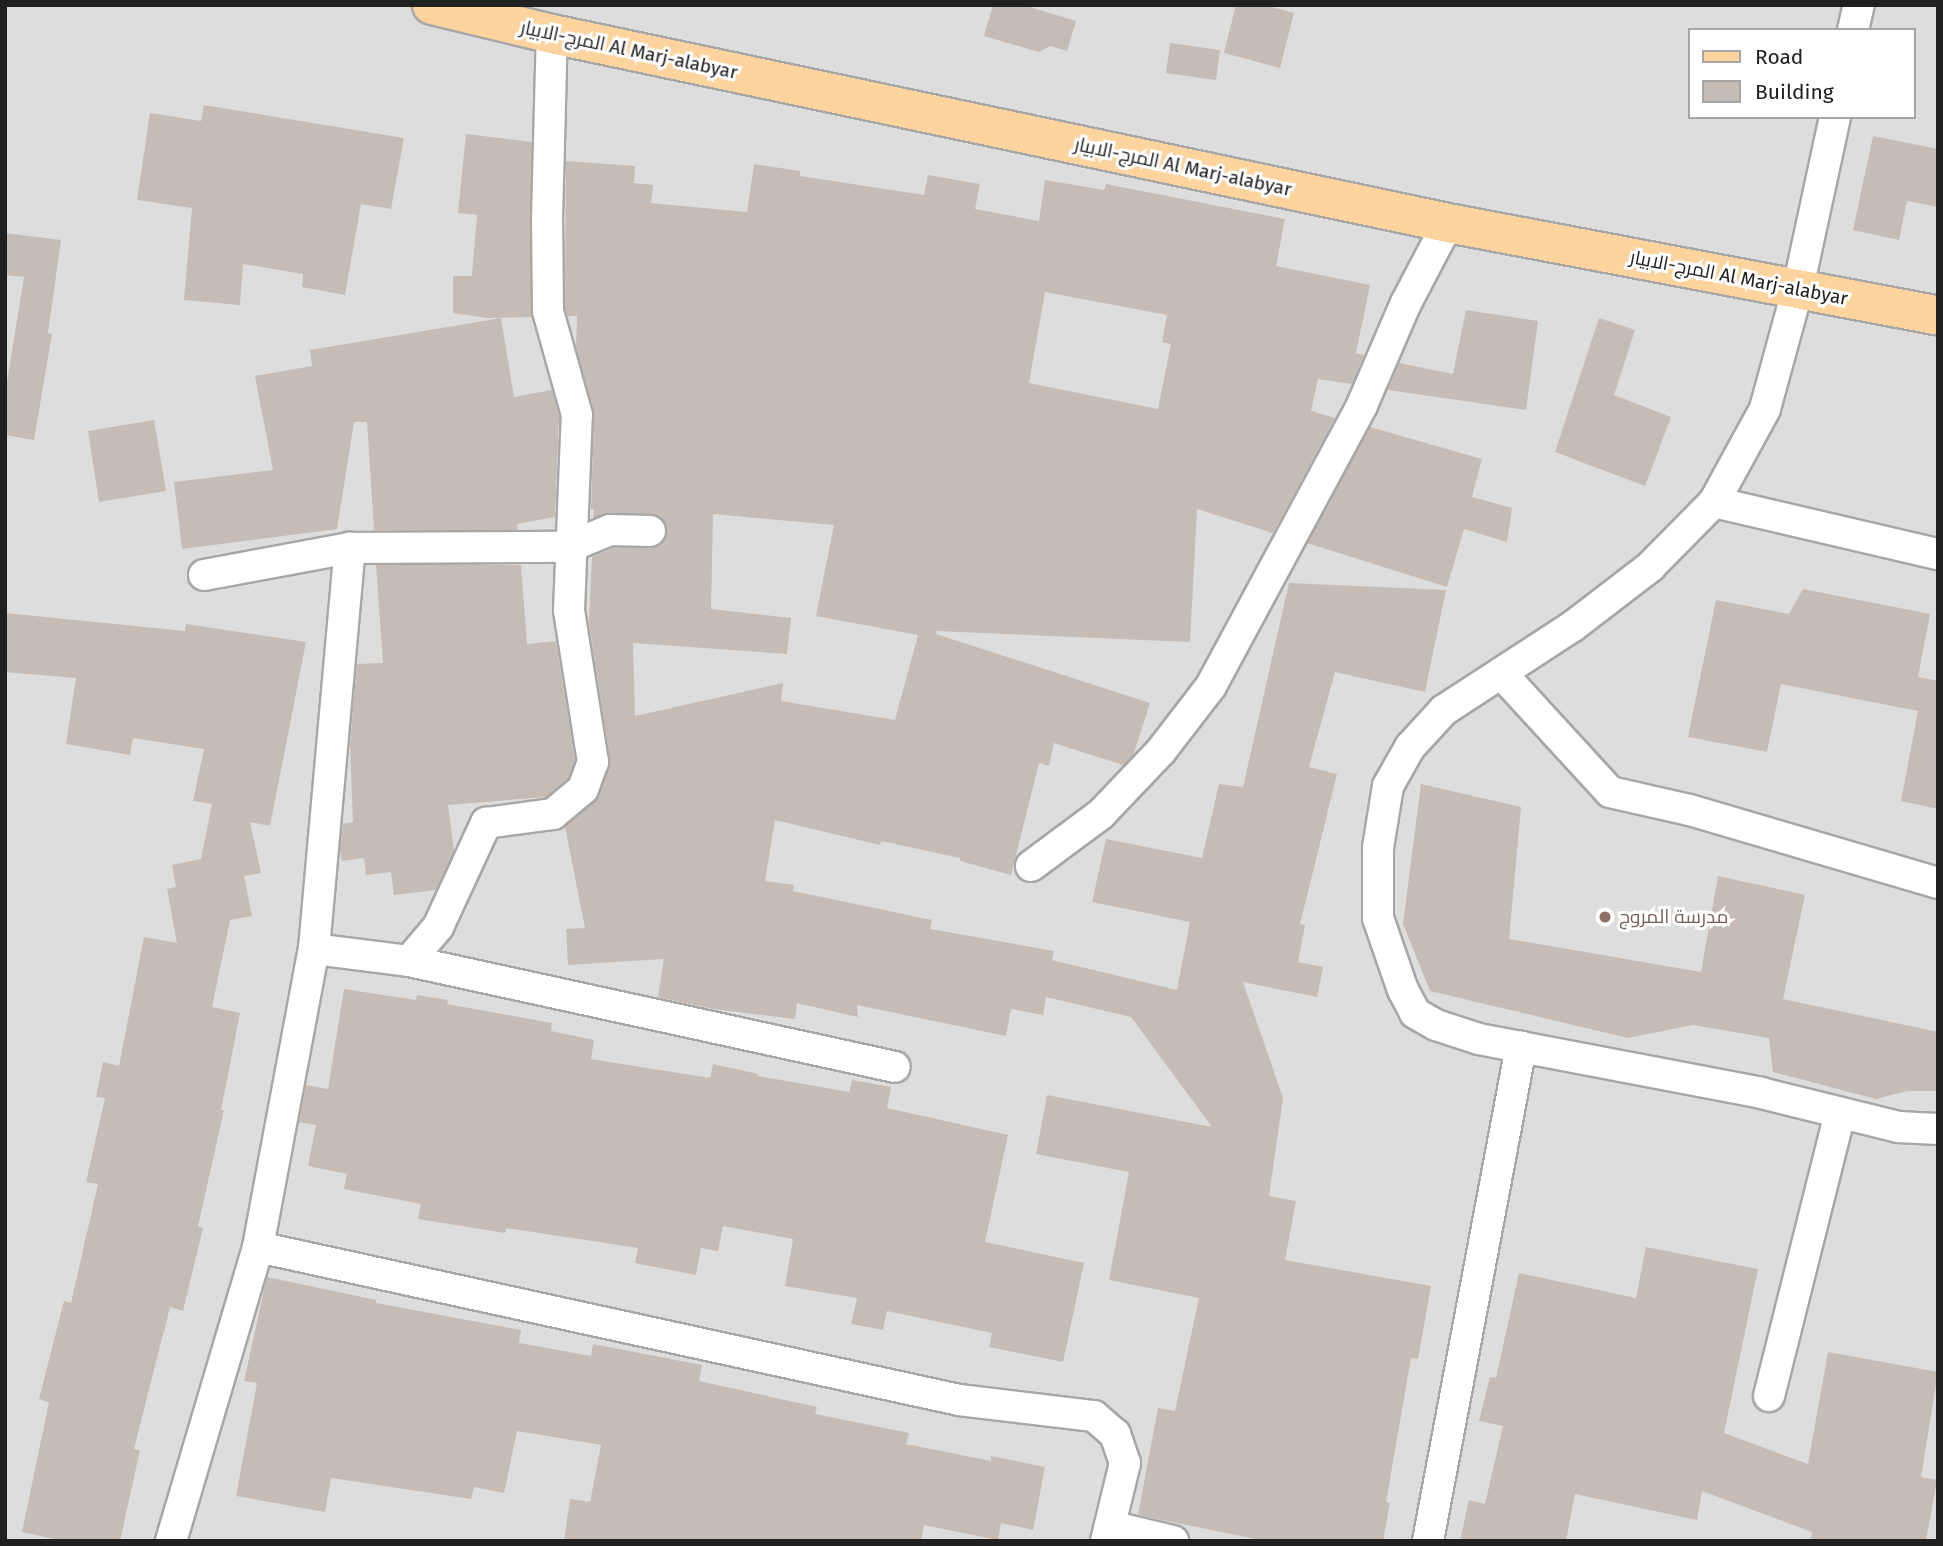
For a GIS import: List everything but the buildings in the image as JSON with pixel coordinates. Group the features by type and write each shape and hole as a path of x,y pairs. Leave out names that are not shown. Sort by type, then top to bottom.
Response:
{"main road":[{"name":"المرج-الابيار Al Marj-alabyar","path":"432,5 552,34 1448,223 1938,316"}],"street":[{"path":"1853,28 1859,5"},
{"path":"410,961 438,927 486,823 553,814 583,789 593,762 569,610 569,547 576,415 548,311 547,219 552,34"},
{"path":"1835,119 1798,288 1765,409 1714,502 1650,567 1573,626 1444,710 1410,747 1388,786 1378,848 1378,918 1403,990 1415,1013 1436,1025 1521,1047 1761,1093 1898,1127 1938,1129"},
{"path":"1031,866 1101,814 1161,751 1212,686 1362,405 1406,303 1448,223"},
{"path":"1714,502 1938,554"},
{"path":"204,575 350,548 569,547 610,530 650,531"},
{"path":"170,1541 258,1247 314,949 350,548"},
{"path":"1501,673 1610,792 1690,810 1938,883"},
{"path":"314,949 410,961 895,1067"},
{"path":"1428,1541 1521,1047"},
{"path":"1769,1396 1840,1113"},
{"path":"258,1247 959,1400 1094,1416 1115,1434 1125,1463 1108,1533 1173,1541"}],"shaded area":[{"path":"5,5 1938,5 1938,1541 5,1541"}],"place":[{"name":"مدرسة المروج","path":"1605,917"}]}
